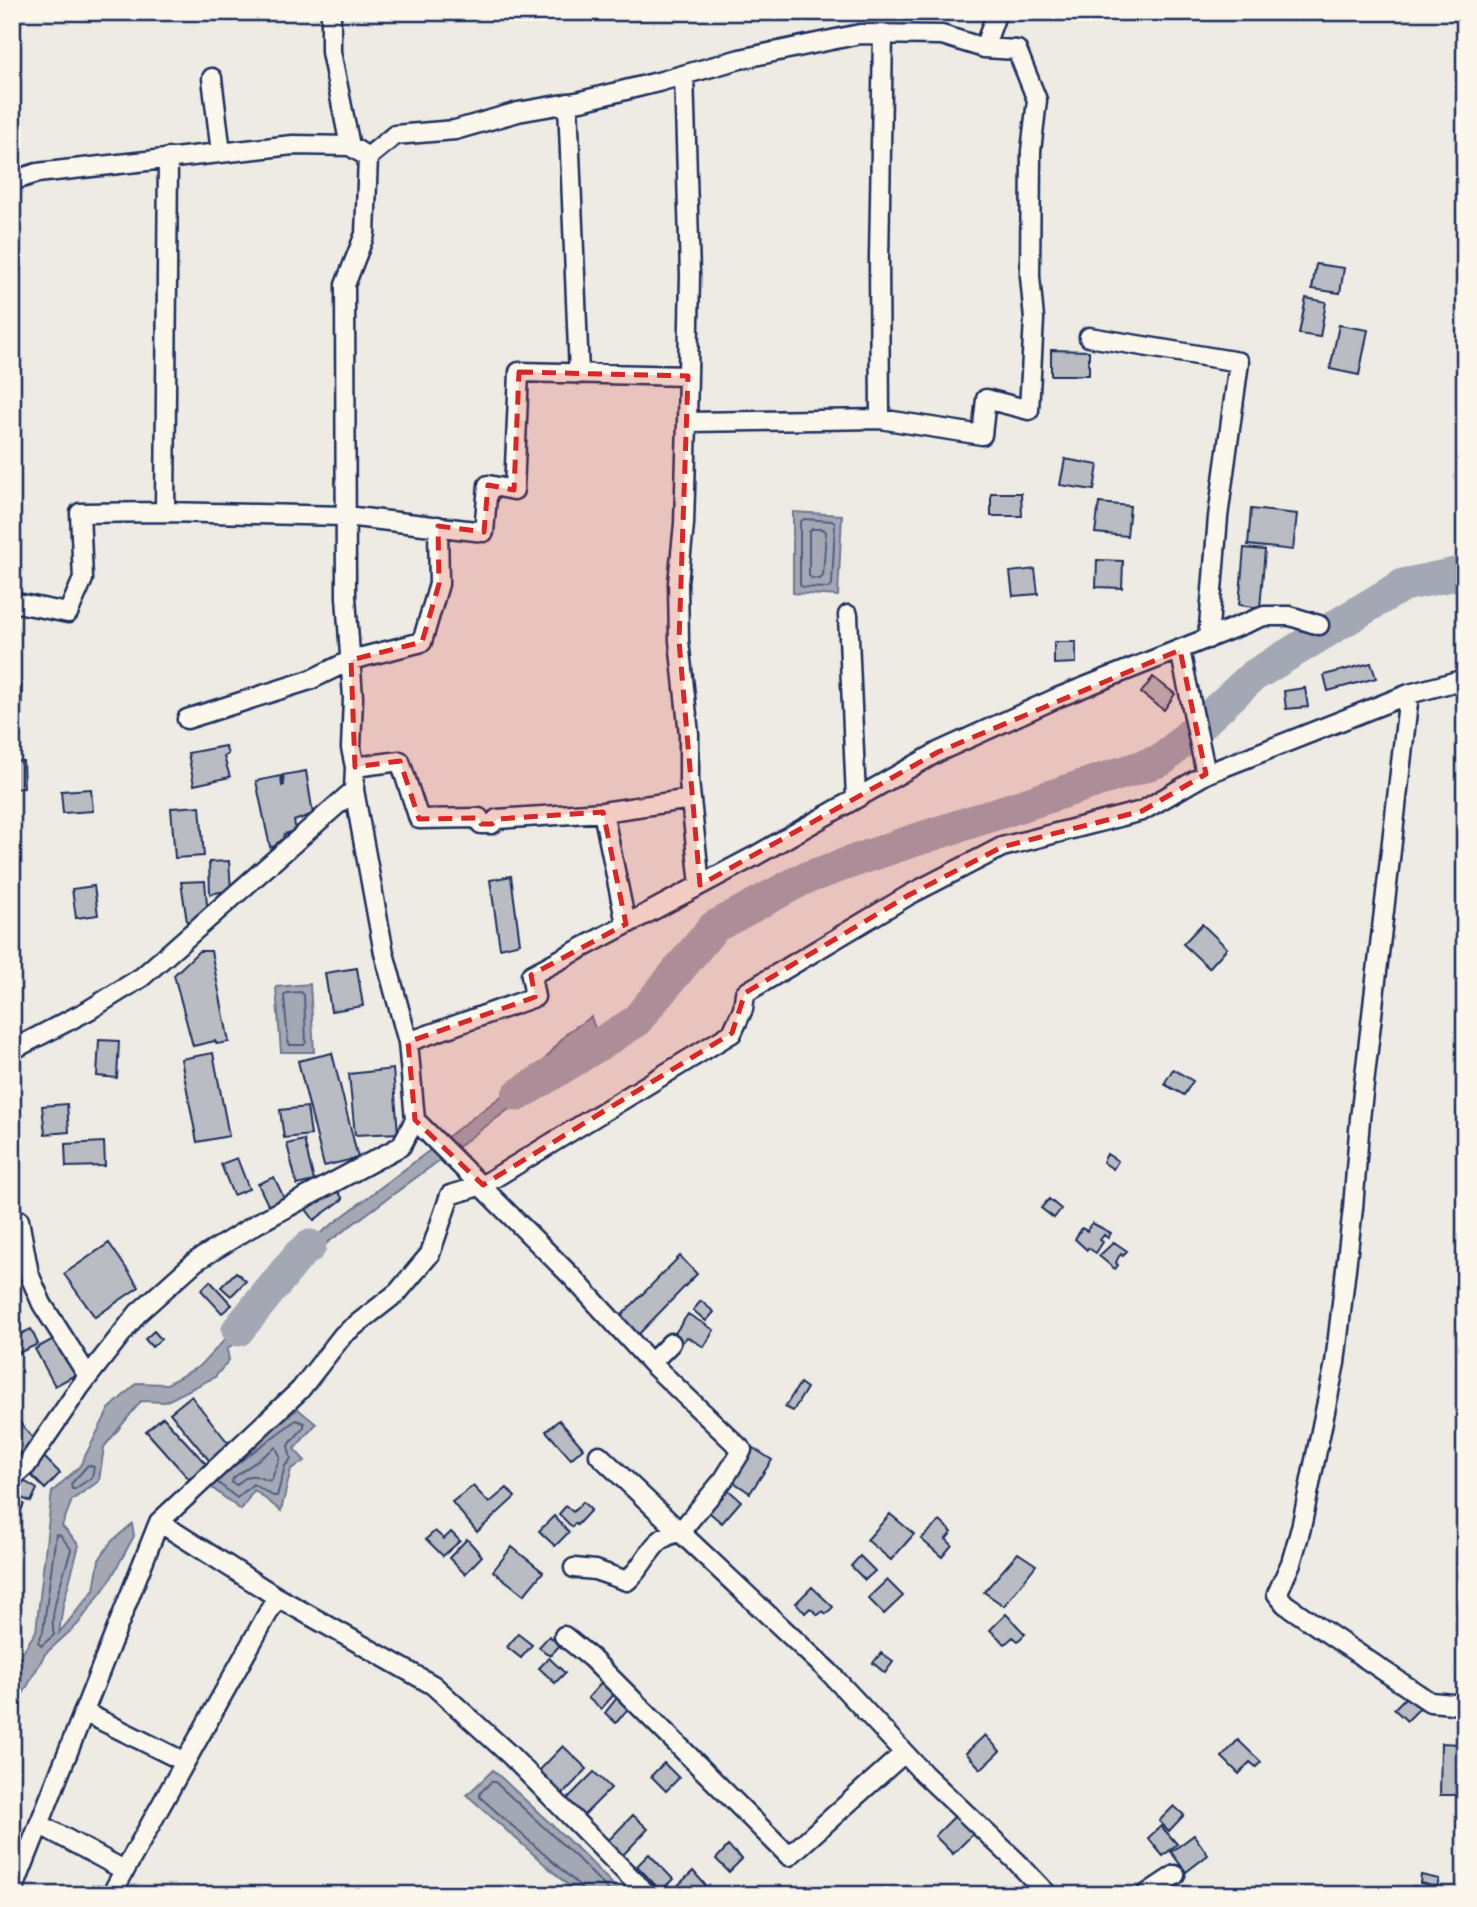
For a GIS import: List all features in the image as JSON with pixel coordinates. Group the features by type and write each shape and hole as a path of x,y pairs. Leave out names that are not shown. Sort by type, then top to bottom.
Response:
{"street":[{"path":"331,12 331,52 351,146"},
{"path":"984,48 997,12"},
{"path":"12,1478 26,1466 88,1376 138,1313 196,1261 258,1223 401,1146 415,1120 408,1042 384,953 354,790 355,767 351,748 353,698 346,597 345,285 366,234 368,157 394,135 455,130 518,112 568,103 740,59 860,34 942,35 984,48 1017,50 1037,100 1031,151 1030,276 1034,319 1029,410 986,399 982,435 880,419 687,422"},
{"path":"880,419 879,258 883,35"},
{"path":"684,75 690,275 684,524 678,583 679,641 700,885"},
{"path":"212,78 220,152"},
{"path":"568,103 579,374"},
{"path":"12,181 37,173 293,145 351,146 368,157"},
{"path":"165,512 168,158"},
{"path":"1089,337 1239,362 1218,517 1208,639"},
{"path":"12,602 68,613 83,579 80,513 346,516 484,532 488,485 514,490 519,372 688,376"},
{"path":"187,719 310,680 351,660 422,642 439,584 438,526"},
{"path":"848,615 856,797"},
{"path":"408,1042 535,997 531,975 700,885 856,797 871,792 938,752 1059,697 1264,616 1290,616 1319,625"},
{"path":"1180,650 1206,774"},
{"path":"12,1893 159,1522 300,1390 343,1335 398,1292 430,1254 450,1195 482,1185 732,1032 743,1009 745,993 909,895 1002,847 1142,811 1206,774 1409,694 1465,679"},
{"path":"1409,694 1336,1352 1301,1528 1291,1563 1277,1594 1285,1604 1430,1702 1465,1705"},
{"path":"355,767 400,761 419,819 479,818 481,824 492,824 496,819 603,812 691,799"},
{"path":"12,1050 89,1010 142,977 354,790"},
{"path":"603,812 626,924"},
{"path":"415,1120 573,1278 651,1363 742,1450 724,1479 680,1532 667,1534 627,1581 595,1570 574,1568"},
{"path":"19,1220 29,1274 42,1304 88,1376"},
{"path":"651,1363 671,1343"},
{"path":"599,1455 829,1672 904,1753 1048,1895"},
{"path":"159,1522 277,1597 433,1685 510,1755 648,1895"},
{"path":"111,1895 277,1597"},
{"path":"564,1636 591,1658 789,1856 904,1753"},
{"path":"84,1712 185,1762"},
{"path":"39,1824 124,1870"},
{"path":"1145,1895 1175,1875"}],"highlighted area":[{"path":"519,372 688,376 679,641 700,885 938,752 1180,650 1206,774 1142,811 1002,847 909,895 745,993 732,1033 483,1185 415,1120 408,1042 535,997 531,975 626,924 603,812 497,819 492,824 481,824 479,818 419,819 400,761 355,767 351,660 422,642 439,584 438,526 484,532 488,485 514,490"}],"water":[{"path":"793,512 842,515 838,596 793,593"},
{"path":"310,984 314,1052 281,1052 276,987"},
{"path":"591,1017 596,1031 577,1041 550,1079 270,1285 257,1318 227,1350 229,1360 215,1377 165,1402 141,1401 104,1447 99,1481 72,1500 62,1526 79,1545 63,1605 59,1633 94,1590 99,1560 111,1542 132,1524 134,1536 109,1582 78,1624 45,1654 12,1714 12,1669 36,1631 52,1492 80,1466 109,1409 137,1383 167,1384 200,1366 233,1331 260,1279 537,1069 568,1032"},
{"path":"298,1409 316,1424 294,1449 305,1461 291,1469 281,1511 254,1490 241,1510 203,1481"},
{"path":"493,1770 623,1895 579,1895 467,1795"}],"building":[{"path":"1316,264 1344,268 1340,293 1312,289"},
{"path":"1306,298 1326,302 1320,337 1299,334"},
{"path":"1339,325 1368,330 1359,375 1330,369"},
{"path":"1051,350 1089,351 1089,375 1051,375"},
{"path":"1065,459 1098,465 1094,490 1060,485"},
{"path":"991,493 1021,493 1022,516 991,516"},
{"path":"1099,503 1130,506 1127,536 1095,533"},
{"path":"1251,509 1297,514 1293,550 1248,545"},
{"path":"1244,548 1265,550 1260,608 1239,605"},
{"path":"1097,560 1123,561 1122,588 1096,587"},
{"path":"1035,569 1038,594 1013,596 1010,572"},
{"path":"1054,642 1076,642 1076,663 1054,664"},
{"path":"1371,663 1376,678 1328,691 1324,675"},
{"path":"1153,677 1175,694 1164,710 1141,693"},
{"path":"12,685 22,685 21,721 12,721"},
{"path":"1305,688 1308,707 1286,709 1284,691"},
{"path":"12,726 16,727 13,759 12,759"},
{"path":"225,746 228,754 224,757 230,777 194,785 188,753"},
{"path":"12,761 23,761 24,788 12,789"},
{"path":"306,771 313,814 294,821 296,831 284,834 283,841 277,843 278,846 270,847 256,781 281,776 282,786 283,775"},
{"path":"91,789 93,811 63,813 61,791"},
{"path":"200,806 204,856 175,858 171,808"},
{"path":"229,861 231,890 210,894 209,862"},
{"path":"511,876 520,943 500,948 490,880"},
{"path":"205,881 208,917 187,922 181,882"},
{"path":"94,886 98,915 76,918 72,889"},
{"path":"1202,924 1227,948 1209,968 1183,944"},
{"path":"199,951 211,951 229,1042 217,1044 215,1041 193,1046 174,975"},
{"path":"357,968 363,1006 331,1011 325,973"},
{"path":"99,1040 119,1041 117,1078 97,1076"},
{"path":"213,1053 229,1136 197,1142 181,1059"},
{"path":"332,1053 358,1158 324,1166 298,1061"},
{"path":"393,1069 398,1133 355,1135 349,1074"},
{"path":"1173,1069 1193,1081 1184,1095 1164,1084"},
{"path":"67,1104 69,1132 45,1134 42,1106"},
{"path":"307,1107 311,1135 284,1138 280,1110"},
{"path":"304,1140 314,1181 297,1185 287,1144"},
{"path":"104,1142 105,1166 66,1167 65,1144"},
{"path":"1107,1154 1118,1161 1113,1169 1103,1162"},
{"path":"237,1158 249,1189 233,1195 221,1164"},
{"path":"274,1177 286,1202 270,1209 258,1184"},
{"path":"333,1184 343,1199 314,1220 303,1205"},
{"path":"1049,1199 1061,1209 1054,1218 1041,1208"},
{"path":"1092,1223 1111,1233 1108,1238 1104,1235 1100,1240 1103,1242 1096,1253 1088,1248 1087,1250 1075,1239 1082,1228 1087,1231"},
{"path":"1114,1242 1127,1251 1118,1258 1115,1269 1099,1256"},
{"path":"109,1243 139,1287 95,1317 64,1274"},
{"path":"680,1256 697,1274 635,1338 617,1320"},
{"path":"236,1272 246,1281 231,1296 221,1287"},
{"path":"210,1281 232,1305 222,1313 201,1290"},
{"path":"701,1301 714,1312 706,1321 693,1310"},
{"path":"688,1314 714,1330 704,1347 687,1337 679,1346 671,1339"},
{"path":"31,1329 38,1344 12,1356 12,1338"},
{"path":"154,1331 161,1339 152,1347 145,1339"},
{"path":"57,1337 77,1374 55,1386 35,1349"},
{"path":"800,1383 807,1388 793,1411 785,1407"},
{"path":"191,1396 233,1449 213,1465 170,1413"},
{"path":"12,1412 38,1445 23,1456 12,1443"},
{"path":"163,1417 206,1464 189,1479 146,1431"},
{"path":"559,1420 583,1448 571,1459 546,1431"},
{"path":"750,1446 772,1460 750,1493 729,1479"},
{"path":"12,1449 22,1462 12,1470"},
{"path":"43,1456 60,1473 45,1489 27,1471"},
{"path":"19,1478 37,1489 31,1502 12,1494 12,1484"},
{"path":"473,1486 489,1503 507,1488 515,1497 477,1532 452,1502"},
{"path":"725,1487 741,1501 722,1523 705,1509"},
{"path":"12,1499 24,1504 15,1523 12,1521"},
{"path":"583,1502 591,1510 572,1527 559,1514 566,1506 573,1512"},
{"path":"890,1514 914,1534 891,1560 867,1540"},
{"path":"554,1516 569,1532 555,1546 539,1531"},
{"path":"940,1521 952,1532 946,1539 952,1545 942,1557 921,1539"},
{"path":"435,1531 444,1539 451,1532 460,1541 443,1556 426,1539"},
{"path":"467,1539 482,1556 465,1574 449,1558"},
{"path":"512,1547 543,1572 524,1595 493,1571"},
{"path":"1018,1553 1036,1565 1004,1606 984,1592"},
{"path":"860,1556 875,1571 865,1580 851,1566"},
{"path":"887,1580 903,1596 884,1614 868,1598"},
{"path":"812,1587 833,1607 826,1614 823,1611 818,1615 810,1608 805,1613 796,1603"},
{"path":"1006,1614 1025,1634 1018,1641 1013,1637 1005,1644 990,1630"},
{"path":"518,1634 532,1645 521,1658 507,1647"},
{"path":"549,1636 560,1645 550,1656 539,1647"},
{"path":"881,1653 893,1662 885,1673 873,1663"},
{"path":"549,1658 565,1673 555,1683 539,1668"},
{"path":"604,1680 617,1691 601,1709 588,1698"},
{"path":"620,1694 632,1704 616,1723 605,1713"},
{"path":"1408,1695 1421,1707 1407,1721 1394,1709"},
{"path":"985,1735 1000,1751 981,1769 966,1753"},
{"path":"1238,1740 1261,1762 1256,1767 1250,1762 1239,1774 1222,1757"},
{"path":"1441,1743 1459,1744 1458,1795 1440,1795"},
{"path":"563,1746 587,1769 560,1797 536,1774"},
{"path":"664,1763 679,1778 666,1791 651,1776"},
{"path":"594,1772 611,1788 581,1818 565,1801"},
{"path":"1174,1806 1184,1815 1169,1831 1159,1821"},
{"path":"633,1815 648,1829 619,1859 604,1845"},
{"path":"956,1815 974,1833 953,1854 935,1836"},
{"path":"1161,1826 1177,1844 1163,1856 1148,1838"},
{"path":"1194,1835 1208,1855 1186,1872 1171,1852"},
{"path":"728,1846 742,1859 729,1872 716,1859"},
{"path":"649,1854 673,1879 661,1891 637,1866"},
{"path":"693,1871 707,1887 700,1895 668,1895"},
{"path":"1421,1875 1439,1879 1437,1887 1420,1883"},
{"path":"1413,1886 1439,1890 1438,1895 1412,1895"}],"waterway":[{"path":"518,1095 635,1022 714,927 803,879 1162,760 1253,676 1403,585 1465,572"},
{"path":"238,1330 299,1255 310,1246"}]}
